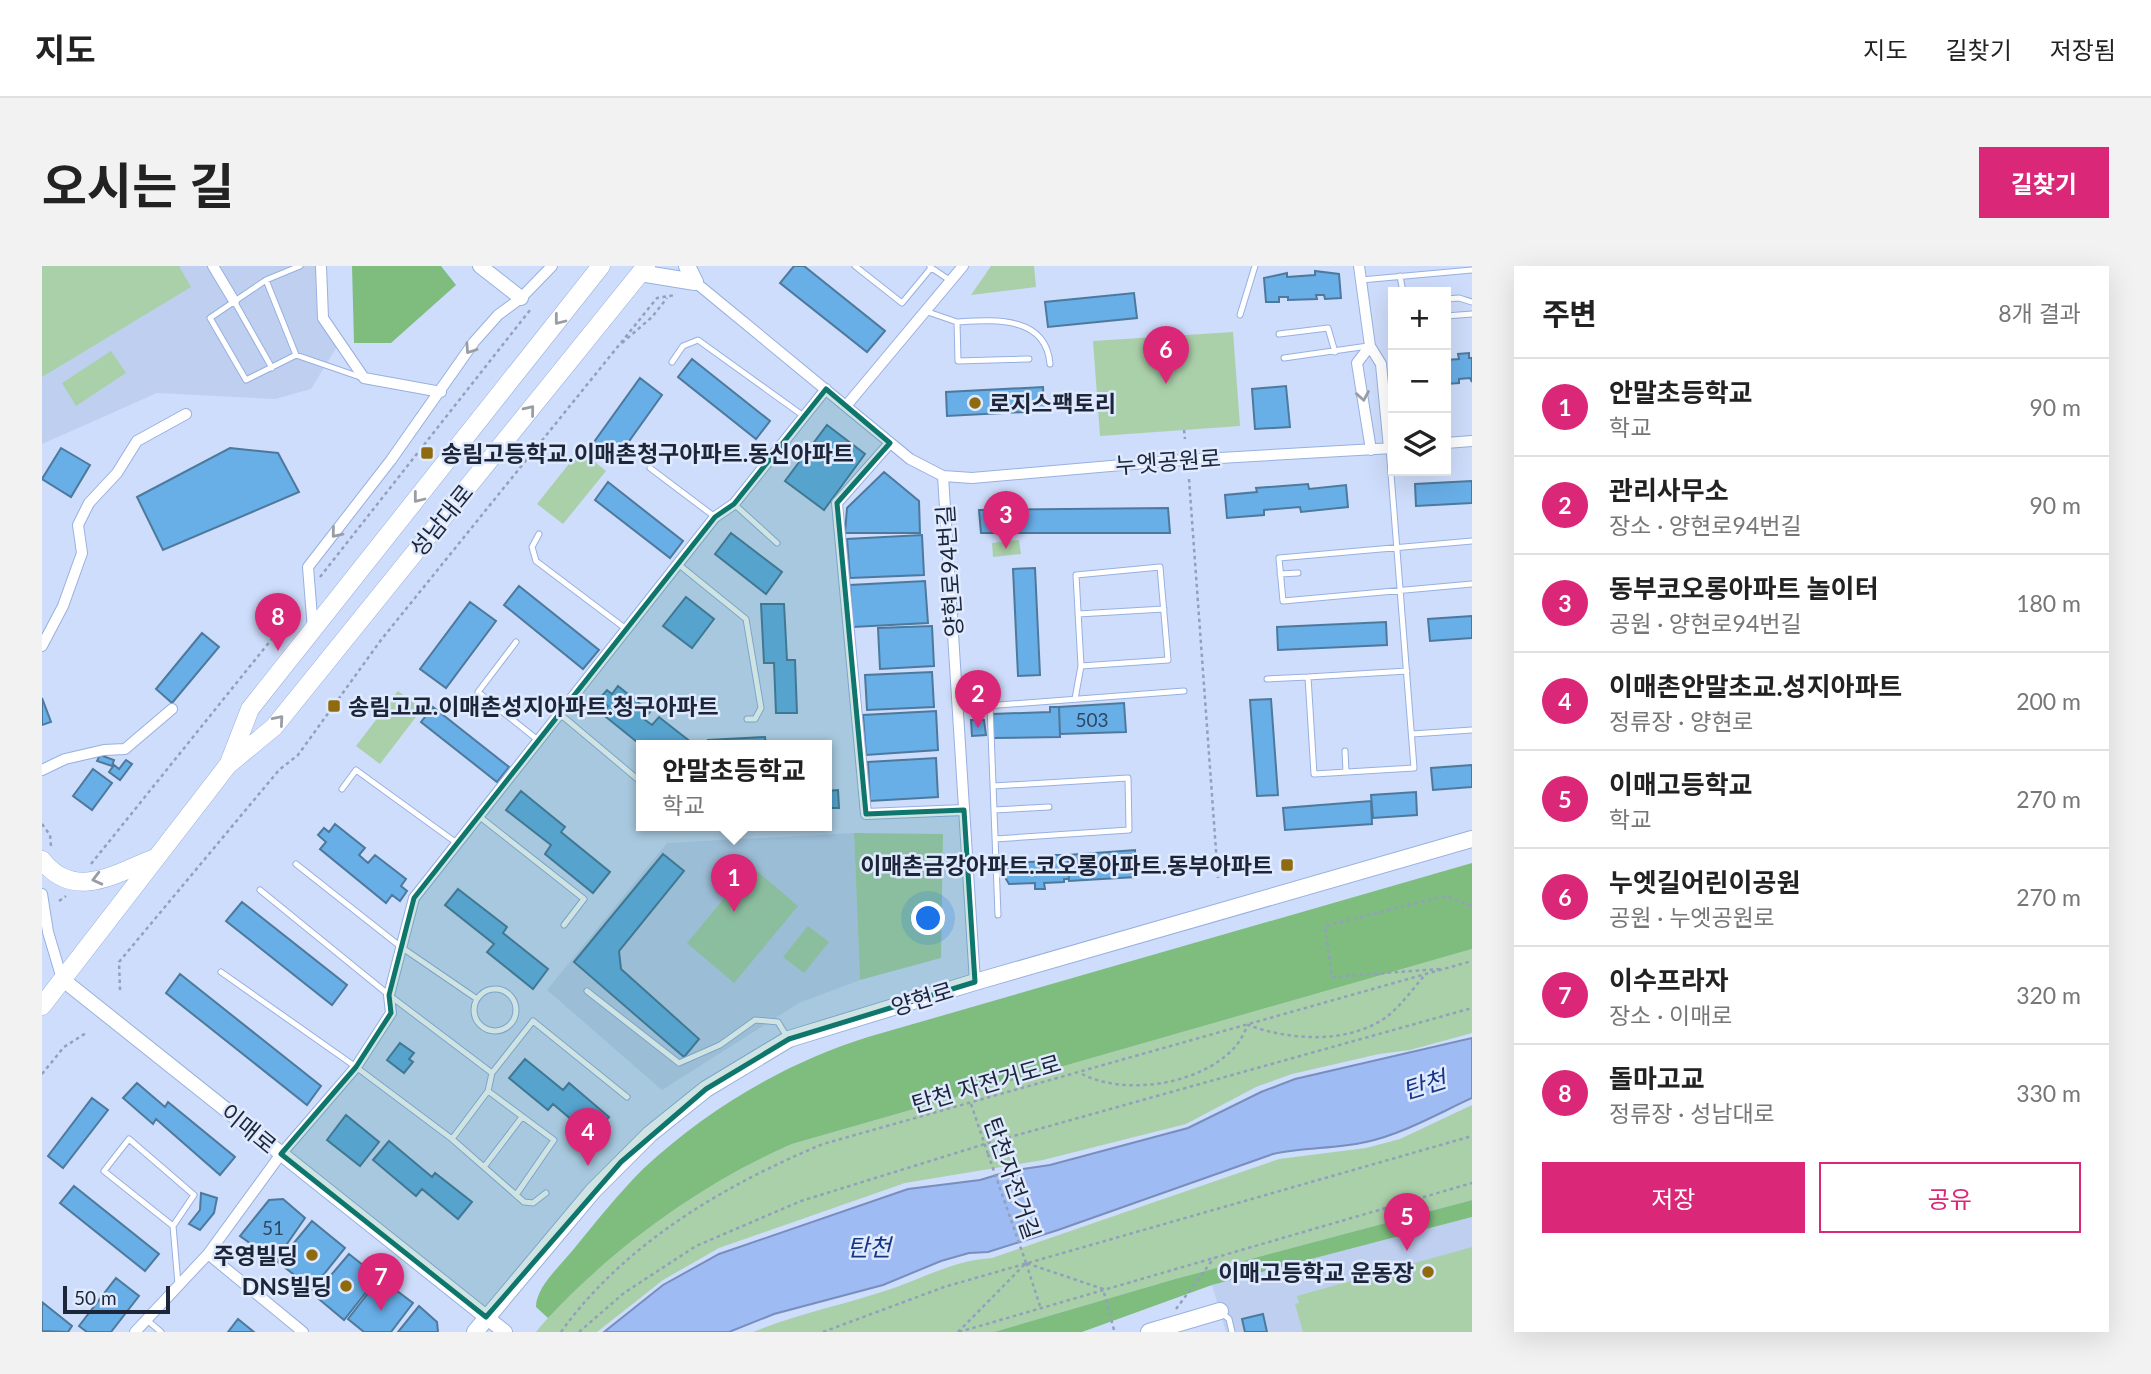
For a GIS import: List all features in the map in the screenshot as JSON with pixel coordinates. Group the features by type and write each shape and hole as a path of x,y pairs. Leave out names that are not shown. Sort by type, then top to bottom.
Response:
{"main road":[{"name":"성남대로","path":"228,765 250,709 601,266"},
{"path":"687,266 695,282"},
{"name":"성남대로","path":"42,1006 228,765 274,727 643,270"},
{"path":"643,270 695,282"},
{"name":"양현로","path":"475,1332 593,1191 650,1134 706,1089 789,1040 975,982 1472,839"},
{"path":"42,860 60,878 89,882 157,857"},
{"path":"1156,1330 1220,1311"}],"street":[{"path":"213,266 234,301"},
{"path":"321,266 323,318 363,378 441,392"},
{"path":"480,266 525,304"},
{"path":"313,632 308,567 441,392 474,342 498,315 525,304 552,266"},
{"path":"846,406 964,266"},
{"path":"1359,266 1370,346 1381,364 1388,423"},
{"name":"양현로94번길","path":"695,282 910,459 943,475 975,982"},
{"path":"1370,346 1357,363 1371,450"},
{"path":"135,1332 145,1318 208,1254 281,1154 356,1067 391,1013 389,995 414,898 715,517 734,504 825,390"},
{"path":"42,646 63,606 82,553 78,526 89,503 117,473 137,441 186,414"},
{"path":"1451,443 1472,441"},
{"path":"890,443 837,503 866,814 964,810"},
{"name":"누엣공원로","path":"943,475 972,478 1168,461 1388,448"},
{"path":"42,770 65,759 104,750 125,749 172,709"},
{"path":"42,894 48,932 62,979"},
{"name":"이매로","path":"62,979 505,1332"},
{"path":"208,1254 303,1332"}],"lane":[{"path":"300,266 265,280 210,318 246,380 296,355 363,378"},
{"path":"855,266 902,303 930,267 951,281"},
{"path":"1240,315 1255,266"},
{"path":"1361,279 1472,270"},
{"path":"1400,276 1402,287"},
{"path":"265,280 296,355"},
{"path":"1451,299 1472,302"},
{"path":"234,301 272,368"},
{"path":"925,312 957,322 1000,319 1026,326 1041,337 1049,352 1050,364"},
{"path":"1451,316 1472,314"},
{"path":"957,322 958,361 1029,359"},
{"path":"1279,334 1328,328 1335,352"},
{"path":"672,362 683,346 698,340 805,417"},
{"path":"1284,358 1370,346"},
{"path":"650,468 715,517"},
{"path":"1308,677 1314,774 1414,768 1393,476"},
{"path":"734,504 777,543"},
{"path":"539,534 532,547 537,561 626,629"},
{"path":"1472,541 1279,558 1283,601 1472,584"},
{"path":"678,564 746,619 761,708 755,719 747,719"},
{"path":"1075,699 1081,666 1076,575 1160,567 1168,660 1081,666"},
{"path":"1280,574 1298,573"},
{"path":"1078,614 1164,609"},
{"path":"516,642 478,692 539,741"},
{"path":"1267,679 1408,671"},
{"path":"958,708 1184,691"},
{"path":"990,706 998,915"},
{"path":"560,714 636,778"},
{"path":"1412,733 1472,730"},
{"path":"1345,751 1346,772"},
{"path":"342,789 356,770 458,844"},
{"path":"993,786 1128,778 1129,830 995,839"},
{"path":"994,810 1049,807"},
{"path":"480,817 584,899 564,925"},
{"path":"296,863 401,947 477,999"},
{"path":"260,890 389,995 492,1073"},
{"path":"221,972 356,1067 452,1139 524,1202 533,1203 546,1193"},
{"path":"492,989 505,991 514,1001 515,1018 503,1029 484,1028 474,1012 477,999 492,989"},
{"path":"587,991 679,1063 720,1045 755,1020 778,1022 789,1040"},
{"path":"452,1139 488,1091 492,1073 533,1021 626,1097"},
{"path":"488,1091 554,1140 516,1195"},
{"path":"484,1167 523,1117"},
{"path":"173,1226 104,1171 129,1139 194,1195 173,1226 178,1287"},
{"path":"1220,1311 1228,1319 1232,1332"},
{"path":"145,1318 161,1332"}],"path":[{"path":"120,990 119,962 279,770 298,755 381,640 657,298 675,295"},
{"path":"617,348 652,317 667,298"},
{"path":"316,583 525,304"},
{"path":"1184,430 1185,439"},
{"path":"1189,479 1218,878"},
{"path":"89,866 275,635"},
{"path":"1445,968 1332,976 1325,926 1445,896 1472,906"},
{"name":"탄천 자전거도로","path":"561,1332 588,1295 611,1272 690,1213 733,1186 823,1144 1472,961"},
{"path":"1080,1073 1105,1084 1187,1077 1234,1048 1248,1026 1268,1032 1315,1037 1359,1030 1382,1020 1424,976"},
{"path":"579,1332 654,1272 696,1246 741,1224 844,1185 1472,1008"},
{"path":"42,1074 64,1047 86,1033"},
{"name":"탄천자전거길","path":"971,1104 1041,1307"},
{"path":"823,1332 957,1283 1472,1136"},
{"path":"959,1332 1472,1183"},
{"path":"1156,1330 1214,1257"},
{"name":"탄천자전거길","path":"1026,1263 1103,1289"},
{"name":"탄천자전거길","path":"959,1332 1026,1263"},
{"path":"1103,1289 1114,1330"}],"highlighted area":[{"path":"826,389 890,443 837,503 866,814 964,810 975,982 789,1039 706,1089 621,1162 486,1317 281,1154 356,1067 391,1013 389,995 414,898 715,517 734,504"}],"shaded area":[{"path":"42,266 316,266 317,314 338,345 311,389 275,399 157,393 42,444"},
{"path":"854,833 860,980 799,1003 662,1090 547,990 667,843"},
{"path":"1472,1217 1472,1332 1226,1332 1212,1285"}],"green space":[{"path":"42,266 179,266 191,287 42,377"},
{"path":"352,266 441,266 456,285 391,343 354,343"},
{"path":"991,266 1034,266 1036,287 971,295"},
{"path":"1233,332 1240,426 1100,436 1093,341"},
{"path":"111,351 126,373 76,406 62,383"},
{"path":"580,450 606,471 563,524 537,504"},
{"path":"1019,540 1021,554 993,557 992,543"},
{"path":"398,691 422,709 380,764 356,746"},
{"path":"854,833 943,834 941,958 860,980"},
{"path":"1472,863 1472,949 792,1144 725,1178 661,1219 602,1266 548,1318 536,1307 540,1292 550,1277 643,1169 693,1127 777,1074 868,1037"},
{"path":"751,866 798,906 734,983 687,943"},
{"path":"808,926 829,942 804,973 783,957"},
{"path":"1472,949 1472,1033 1410,1050 1379,1054 1292,1074 1256,1087 1186,1124 1043,1160 905,1183 719,1248 663,1280 597,1332 536,1332 590,1275 653,1224 722,1179 792,1144"},
{"path":"1472,1105 1472,1200 1175,1279 994,1332 753,1332 894,1288 954,1265 992,1258 1279,1159 1366,1148 1400,1139"},
{"path":"1472,1200 1472,1217 1212,1285 1082,1332 994,1332 1175,1279"},
{"name":"이매고등학교 운동장","path":"1472,1247 1472,1332 1303,1332 1295,1304 1299,1303 1297,1296"}],"water":[{"name":"탄천","path":"1472,1038 1472,1098 1393,1134 1354,1144 1273,1154 1058,1230 988,1252 969,1253 941,1261 883,1285 774,1314 729,1332 604,1332 663,1285 719,1254 908,1189 980,1180 1010,1171 1050,1165 1188,1128 1261,1092 1295,1079"}],"building":[{"path":"794,266 804,266 885,331 867,352 780,283"},
{"path":"1315,271 1339,274 1341,298 1325,299 1324,295 1316,295 1317,299 1288,300 1288,297 1279,297 1279,302 1266,302 1264,278 1287,273 1287,277 1315,275"},
{"path":"1134,293 1137,318 1048,327 1045,302"},
{"path":"1469,353 1469,358 1472,358 1472,382 1470,378 1459,379 1459,383 1451,384 1451,360 1459,359 1458,354"},
{"path":"692,359 770,421 756,439 678,377"},
{"path":"640,378 662,395 617,458 594,442"},
{"path":"1286,386 1290,427 1255,429 1252,389"},
{"path":"1043,387 1044,411 947,416 946,392"},
{"path":"827,425 865,454 824,510 785,481"},
{"path":"61,448 90,465 71,497 42,479"},
{"path":"230,448 278,453 299,492 163,550 137,497"},
{"path":"884,472 919,501 920,533 845,533 847,508"},
{"path":"1472,481 1472,503 1416,506 1415,484"},
{"path":"608,482 683,541 670,558 595,500"},
{"path":"1308,484 1309,489 1346,485 1348,507 1301,512 1300,507 1264,510 1264,515 1227,518 1225,495 1257,492 1256,488"},
{"path":"1168,508 1170,533 981,533 979,510"},
{"path":"731,533 782,572 766,594 715,554"},
{"path":"922,535 924,575 850,578 847,539"},
{"path":"1035,568 1040,675 1018,676 1013,569"},
{"path":"925,581 928,623 853,627 850,585"},
{"path":"519,586 599,650 583,669 504,605"},
{"path":"686,597 714,619 692,648 663,626"},
{"path":"470,602 496,621 446,688 420,669"},
{"path":"761,604 784,604 787,660 795,660 797,713 776,713 774,663 764,663"},
{"path":"1472,616 1472,638 1430,641 1428,619"},
{"path":"1386,622 1387,645 1278,650 1277,627"},
{"path":"932,626 934,666 880,669 878,628"},
{"path":"202,633 219,647 172,703 156,689"},
{"path":"932,672 934,707 867,710 865,675"},
{"path":"618,686 650,712 644,719 652,725 659,717 688,740 636,741 601,713 608,706 599,699 607,690 612,694"},
{"path":"42,698 51,722 42,725"},
{"path":"1271,699 1278,795 1257,796 1250,700"},
{"path":"1124,703 1126,732 1060,734 1059,707"},
{"path":"433,707 509,767 497,782 421,722"},
{"path":"1050,707 1059,707 1060,737 993,738 992,714 1050,712"},
{"path":"936,711 938,750 866,755 863,715"},
{"path":"971,720 984,720 986,735 972,736"},
{"path":"765,737 765,740 708,740"},
{"path":"100,755 114,760 112,766 97,761"},
{"path":"936,758 938,797 870,801 868,762"},
{"path":"126,760 132,764 120,780 109,772 114,765 119,769"},
{"path":"1472,765 1472,787 1433,790 1431,768"},
{"path":"93,769 112,783 92,810 73,796"},
{"path":"838,790 839,808 832,808 832,791"},
{"path":"521,791 565,827 561,832 610,872 593,893 545,854 551,845 506,810"},
{"path":"1416,792 1417,815 1373,818 1371,795"},
{"path":"1371,801 1372,824 1285,830 1283,808"},
{"path":"335,824 365,848 359,855 368,863 375,855 406,879 401,886 407,891 400,901 392,895 386,903 320,849 326,842 318,835 324,828 329,832"},
{"path":"1135,850 1136,877 1069,881 1068,855"},
{"path":"663,854 684,871 619,951 621,969 699,1039 684,1057 574,962"},
{"path":"1052,855 1067,855 1069,879 1064,879 1064,882 1044,883 1045,889 1035,889 1035,883 1009,884 1006,879 1004,863 1053,861"},
{"path":"458,889 507,927 503,933 548,969 533,989 487,952 494,944 445,905"},
{"path":"242,902 347,985 332,1005 226,921"},
{"path":"180,974 321,1086 307,1105 166,993"},
{"path":"400,1043 414,1053 409,1059 413,1062 404,1073 387,1060"},
{"path":"525,1059 563,1090 569,1083 609,1117 592,1137 553,1104 548,1110 509,1078"},
{"path":"137,1083 165,1107 168,1102 235,1157 220,1175 156,1119 153,1124 123,1098"},
{"path":"92,1098 108,1110 63,1168 48,1156"},
{"path":"346,1115 379,1142 360,1166 327,1140"},
{"path":"389,1141 432,1177 435,1173 472,1202 458,1219 422,1189 416,1196 373,1160"},
{"path":"74,1186 159,1254 145,1271 60,1203"},
{"path":"201,1193 217,1198 214,1213 200,1230 189,1224 200,1210"},
{"path":"283,1199 305,1218 275,1261 240,1236 269,1200"},
{"name":"주영빌딩","path":"312,1221 345,1248 312,1289 278,1262"},
{"name":"DNS빌딩","path":"349,1254 378,1277 344,1320 314,1295"},
{"path":"116,1278 139,1296 111,1332 87,1332 79,1326"},
{"path":"380,1278 413,1303 391,1332 364,1332 348,1319"},
{"path":"42,1302 72,1326 68,1332 42,1331"},
{"path":"419,1306 437,1322 438,1332 398,1332"},
{"path":"1263,1314 1267,1332 1245,1332 1242,1319"},
{"path":"238,1319 254,1332 228,1332"}],"place":[{"name":"누엣길어린이공원","path":"1166,384"},
{"name":"로지스팩토리","path":"975,403"},
{"name":"송림고등학교.이매촌청구아파트.동신아파트","path":"427,453"},
{"name":"동부코오롱아파트 놀이터","path":"1006,549"},
{"name":"돌마고교","path":"278,651"},
{"name":"송림고교.이매촌성지아파트.청구아파트","path":"334,706"},
{"name":"관리사무소","path":"978,728"},
{"name":"이매촌금강아파트.코오롱아파트.동부아파트","path":"1287,865"},
{"name":"안말초등학교","path":"734,912"},
{"name":"이매촌안말초교.성지아파트","path":"588,1166"},
{"name":"이매고등학교","path":"1407,1251"},
{"name":"주영빌딩","path":"312,1255"},
{"name":"이매고등학교 운동장","path":"1428,1272"},
{"name":"DNS빌딩","path":"346,1286"},
{"name":"이수프라자","path":"381,1311"}]}
